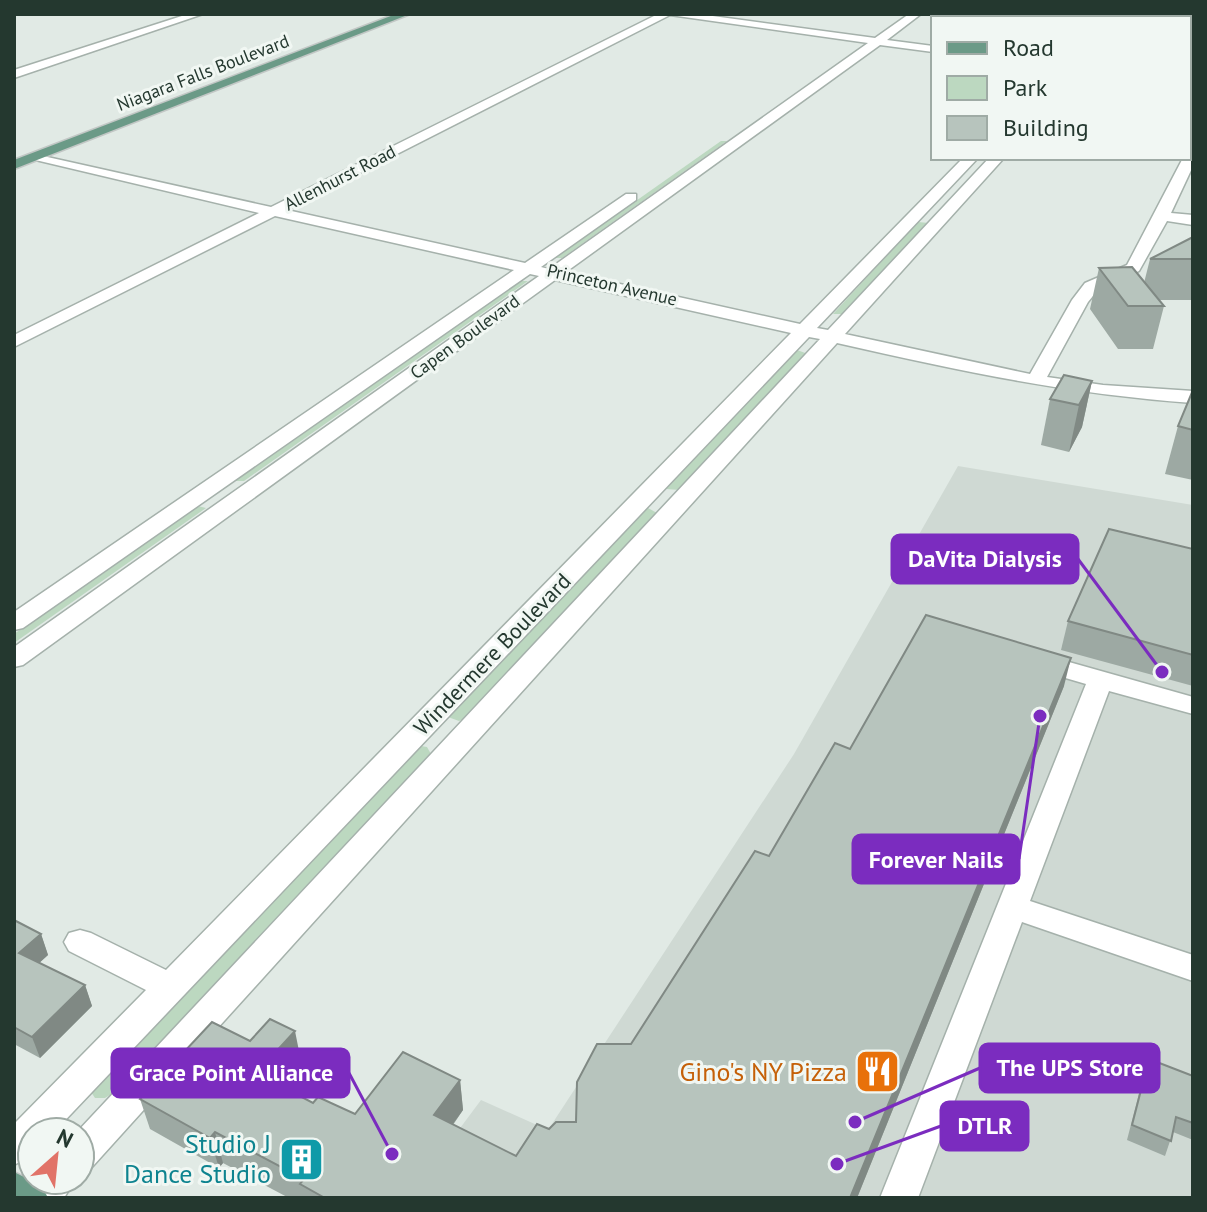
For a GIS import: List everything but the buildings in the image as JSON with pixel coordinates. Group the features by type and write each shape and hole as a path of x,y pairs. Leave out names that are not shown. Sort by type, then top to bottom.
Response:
{"main road":[{"name":"Niagara Falls Boulevard","path":"14,165 405,14"},
{"path":"14,1189 29,1198"}],"street":[{"path":"14,74 198,14"},
{"name":"Allenhurst Road","path":"14,342 666,14"},
{"path":"675,14 931,49"},
{"path":"672,170 896,14"},
{"name":"Capen Boulevard","path":"14,659 916,14"},
{"path":"723,134 743,137"},
{"name":"Princeton Avenue","path":"34,158 1035,381 1103,391 1193,397"},
{"name":"Windermere Boulevard","path":"14,1149 969,160"},
{"name":"Windermere Boulevard","path":"96,1137 995,160"},
{"path":"1035,381 1080,300 1091,287 1133,268 1189,160"},
{"name":"Capen Boulevard","path":"14,623 646,187"},
{"path":"1175,189 1193,192"},
{"path":"917,214 941,219"},
{"path":"1162,216 1193,220"},
{"path":"208,489 238,499"},
{"path":"644,497 677,505"},
{"path":"1013,654 1193,706"},
{"path":"903,1197 1100,680"},
{"path":"421,728 459,742"},
{"path":"1012,907 1193,968"},
{"path":"80,942 171,987"}],"shaded area":[{"path":"958,466 1193,505 1193,1198 408,1198 481,1100 548,1130 794,754"}],"green space":[{"path":"721,141 727,141 562,258 555,258"},
{"path":"918,222 929,223 845,314 833,314"},
{"path":"521,281 528,281 244,481 235,481"},
{"path":"797,350 808,354 680,490 666,489"},
{"path":"198,506 206,508 14,643 14,634"},
{"path":"648,508 657,513 466,718 459,721 448,717"},
{"path":"421,746 427,747 431,754 113,1093 105,1098 95,1098 91,1092"}],"place":[{"name":"DaVita Dialysis","path":"1162,672"},
{"name":"Forever Nails","path":"1040,716"},
{"name":"Gino's NY Pizza","path":"878,1072"},
{"name":"The UPS Store","path":"855,1122"},
{"name":"Grace Point Alliance","path":"392,1154"},
{"name":"Studio J Dance Studio","path":"302,1159"},
{"name":"DTLR","path":"837,1164"}]}
